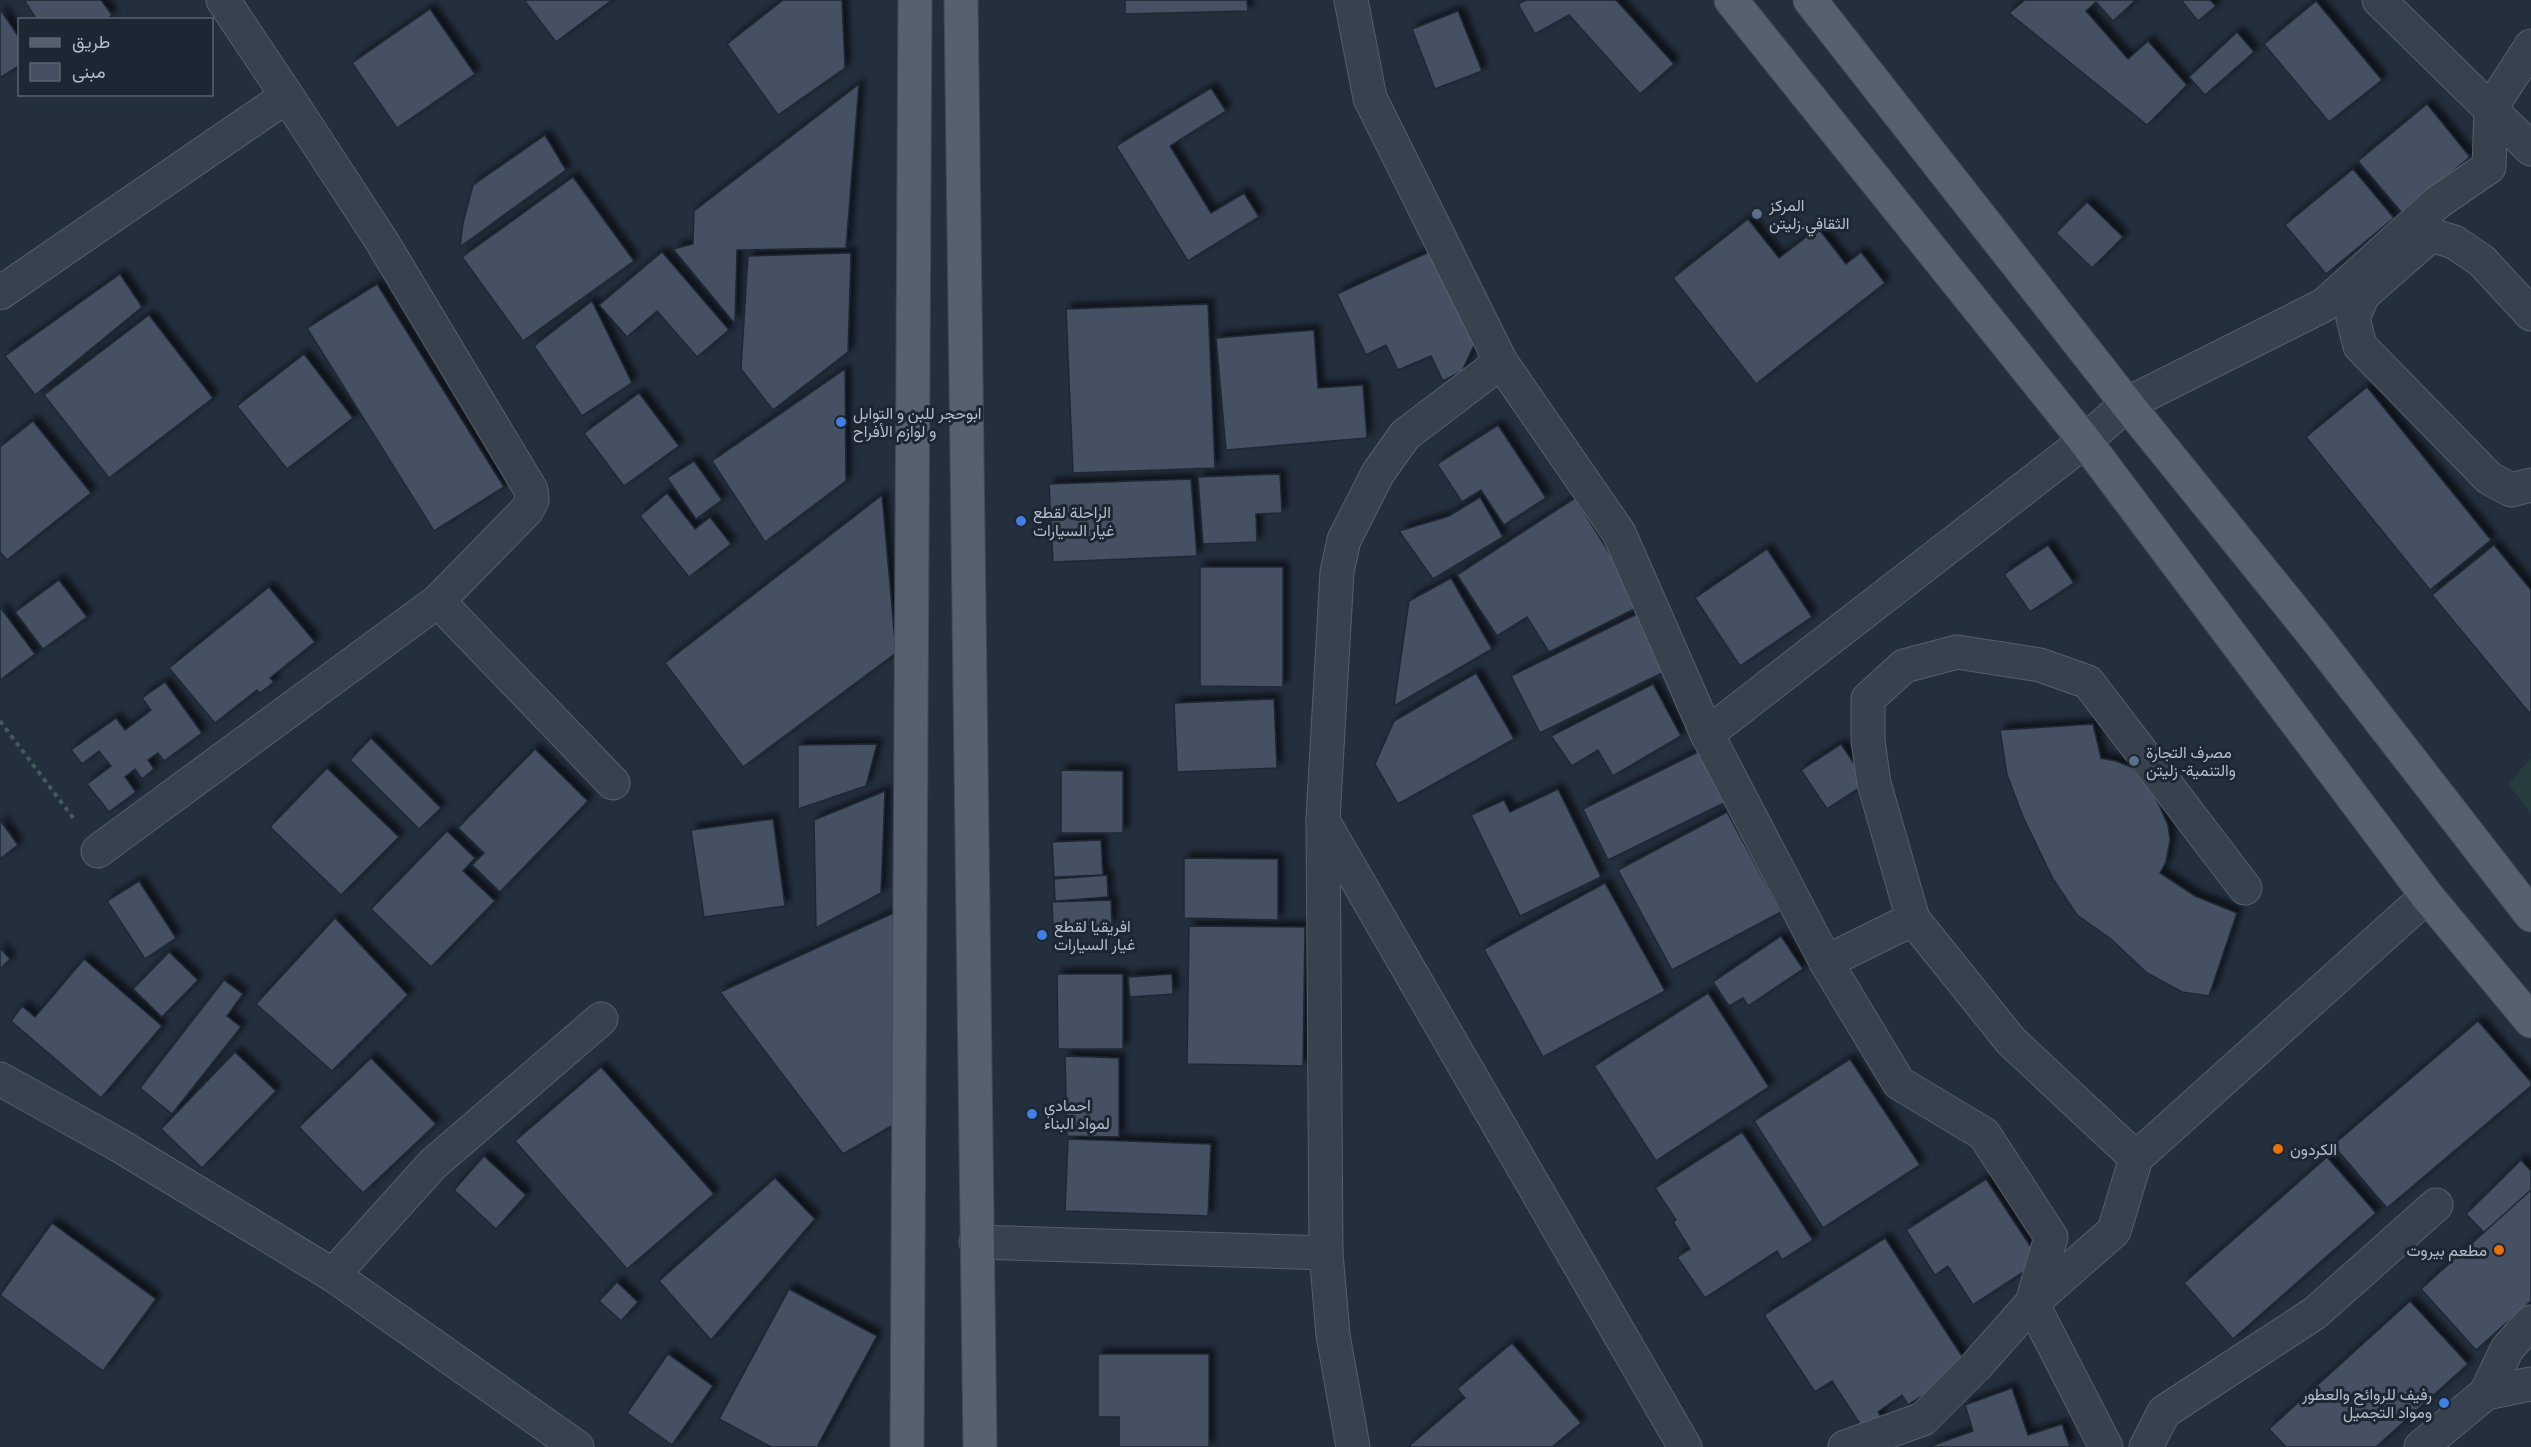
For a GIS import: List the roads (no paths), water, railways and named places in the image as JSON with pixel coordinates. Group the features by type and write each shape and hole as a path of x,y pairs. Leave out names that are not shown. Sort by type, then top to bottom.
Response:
{"main road":[{"path":"907,1447 915,0"},
{"path":"961,0 980,1447"},
{"path":"1731,0 2085,441 2427,896 2531,1021"},
{"path":"1810,0 2127,404 2305,625 2531,915"}],"street":[{"path":"98,851 438,601 527,510 532,500 531,490 381,240 223,0"},
{"path":"1352,0 1370,98 1501,362 1619,533 1707,734 1827,962 1899,1083 1984,1134 2051,1237 2032,1303 2106,1447"},
{"path":"2379,0 2531,149"},
{"path":"1707,734 2085,441 2127,404 2324,305 2438,202 2489,167 2491,108 2531,46"},
{"path":"0,293 287,96"},
{"path":"2531,314 2482,261 2454,242 2431,235 2362,295 2353,318 2360,346 2489,478 2511,490 2531,484"},
{"path":"1353,1447 1333,1335 1326,1252 1323,819 1337,572 1344,540 1378,473 1405,435 1501,362"},
{"path":"438,601 613,783"},
{"path":"2136,1158 2011,1041 1913,919 1874,783 1868,741 1868,699 1904,666 1957,652 2040,665 2088,682 2245,888"},
{"path":"1323,819 1685,1447"},
{"path":"1845,1447 1923,1419 1976,1366 2032,1303 2114,1231 2136,1158 2427,896"},
{"path":"1827,962 1913,919"},
{"path":"333,1275 433,1164 601,1019"},
{"path":"0,1079 117,1144 333,1275 577,1447"},
{"path":"2146,1447 2164,1412 2315,1313 2436,1205"},
{"path":"976,1242 1326,1252"},
{"path":"2421,1447 2486,1394 2507,1349 2531,1322"},
{"path":"2507,1349 2531,1379"},
{"path":"2486,1394 2531,1384"}],"place":[{"name":"المركز الثقافي.زليتن","path":"1757,214"},
{"name":"ابوحجر للبن و التوابل و لوازم الأفراح","path":"841,422"},
{"name":"الراحلة لقطع غيار السيارات","path":"1021,521"},
{"name":"مصرف التجارة والتنمية- زليتن","path":"2134,761"},
{"name":"افريقيا لقطع غيار السيارات","path":"1042,935"},
{"name":"احمادي لمواد البناء","path":"1032,1114"},
{"name":"الكردون","path":"2278,1149"},
{"name":"مطعم بيروت","path":"2499,1250"},
{"name":"رفيف للروائح والعطور ومواد التجميل","path":"2444,1403"}]}
